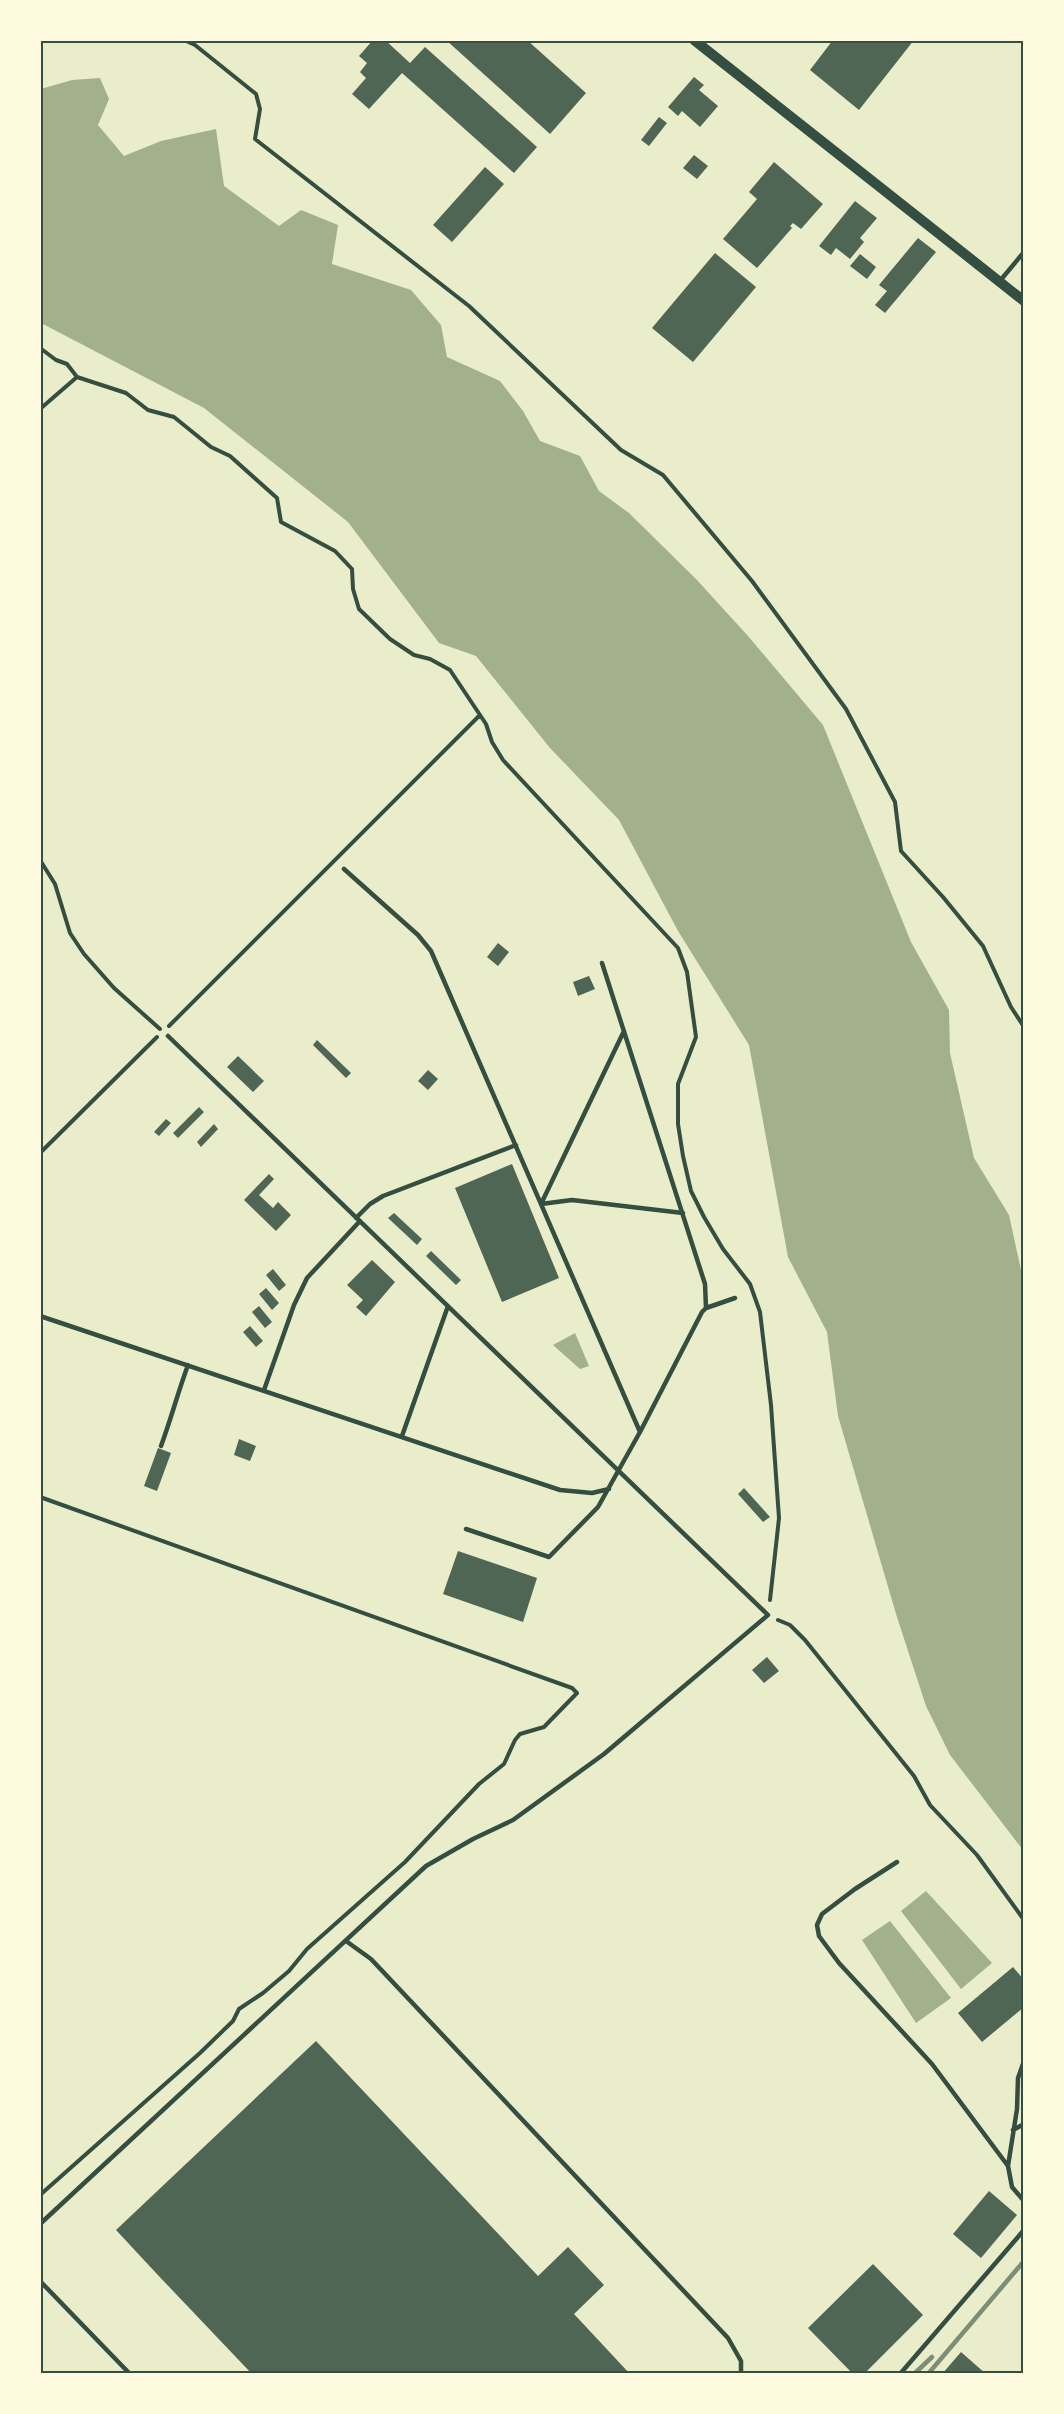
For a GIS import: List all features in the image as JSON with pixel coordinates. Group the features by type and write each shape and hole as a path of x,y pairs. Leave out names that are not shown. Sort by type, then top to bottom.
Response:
{"street":[{"path":"694,40 1023,301"}],"lane":[{"path":"999,282 1023,252"},
{"path":"344,869 418,935 431,951 640,1432"},
{"path":"466,1529 549,1557 598,1507 640,1432 691,1330 706,1308 705,1284 602,963"},
{"path":"542,1204 624,1031"},
{"path":"40,2224 426,1866 473,1839 513,1820 604,1754 768,1615 168,1036"},
{"path":"264,1390 294,1305 307,1278 370,1204 383,1196 516,1144"},
{"path":"542,1204 572,1200 683,1213"},
{"path":"706,1308 735,1298"},
{"path":"402,1436 448,1306"},
{"path":"40,1316 560,1490 592,1493 609,1489"},
{"path":"161,1446 172,1415 173,1403 188,1365"},
{"path":"897,1862 822,1914 817,1925 819,1936 839,1963 932,2064 1008,2166"},
{"path":"346,1941 371,1959 728,2338 741,2361 741,2373"},
{"path":"1023,2061 1018,2078 1017,2109 1008,2166 1012,2187 1023,2201"},
{"path":"1013,2130 1023,2124"},
{"path":"900,2373 1023,2230"},
{"path":"40,2281 130,2373"}],"path":[{"path":"184,40 195,45 256,94 260,109 255,139 469,306 621,450 663,475 752,581 846,709 895,802 901,851 983,945 1011,1007 1023,1027"},
{"path":"40,348 56,360 67,364 77,377 126,393 148,410 174,417 212,447 230,456 277,498 281,522 335,551 352,569 353,589 359,609 390,639 414,654 430,659 450,670 480,715 503,760 678,948 687,972 696,1037 678,1084 678,1124 683,1156 691,1191 723,1248 750,1284 762,1324 771,1405 779,1518 768,1615 790,1625 805,1640 914,1776 930,1805 977,1855 1023,1920"},
{"path":"40,409 77,377"},
{"path":"40,1153 480,715"},
{"path":"40,860 55,884 70,933 84,954 114,988 163,1031"},
{"path":"40,1497 572,1688 577,1693 544,1727 520,1734 504,1764 479,1784 405,1862 307,1949 289,1971 240,2009 233,2021 200,2053 40,2195"}],"shaded area":[{"path":"100,78 109,99 98,125 124,156 161,141 216,129 224,186 279,226 301,210 338,225 332,264 411,290 441,325 447,357 500,381 523,411 540,441 580,456 599,491 629,513 697,580 823,725 911,942 949,1010 950,1053 974,1158 1009,1215 1023,1279 1023,1850 950,1755 926,1706 896,1614 838,1416 827,1332 788,1257 749,1045 678,931 619,820 550,748 476,656 439,643 348,522 204,408 41,323 41,89 72,80"},
{"path":"575,1333 589,1366 580,1369 553,1345"},
{"path":"926,1891 992,1963 961,1989 901,1911"},
{"path":"890,1921 951,1998 916,2023 862,1940"}],"building":[{"path":"373,40 385,40 410,63 425,47 537,147 514,173 402,73 369,109 352,94 366,78 360,72 367,63 359,56"},
{"path":"446,40 527,40 586,93 550,134"},
{"path":"833,40 914,40 859,110 810,70"},
{"path":"694,77 704,85 699,90 718,106 700,127 682,111 678,116 668,107"},
{"path":"659,117 667,123 649,146 641,140"},
{"path":"694,155 708,166 697,179 683,168"},
{"path":"774,162 823,204 801,229 793,223 790,226 792,228 757,268 723,239 757,199 749,192"},
{"path":"485,167 504,184 452,242 433,225"},
{"path":"855,201 877,218 860,238 864,242 850,259 836,248 831,255 819,246"},
{"path":"918,238 936,252 885,313 875,305 887,291 879,285"},
{"path":"715,253 756,287 693,362 652,328"},
{"path":"860,254 876,267 867,279 850,266"},
{"path":"498,943 509,952 498,966 487,957"},
{"path":"589,976 595,989 578,996 573,982"},
{"path":"317,1040 351,1073 346,1078 313,1045"},
{"path":"238,1056 264,1081 253,1092 227,1067"},
{"path":"428,1070 438,1079 428,1090 418,1081"},
{"path":"199,1107 204,1112 178,1138 173,1133"},
{"path":"166,1119 171,1123 159,1136 154,1132"},
{"path":"214,1124 218,1129 201,1147 197,1142"},
{"path":"512,1164 559,1278 502,1302 455,1188"},
{"path":"269,1174 274,1179 259,1195 273,1208 278,1202 291,1215 276,1231 244,1200"},
{"path":"394,1213 422,1239 417,1245 388,1218"},
{"path":"431,1251 461,1280 456,1285 426,1256"},
{"path":"372,1260 395,1282 366,1316 356,1307 363,1300 347,1285"},
{"path":"273,1269 286,1285 279,1291 266,1275"},
{"path":"266,1288 279,1303 272,1310 259,1294"},
{"path":"259,1306 272,1322 265,1328 252,1312"},
{"path":"250,1326 263,1341 256,1347 243,1332"},
{"path":"239,1439 256,1446 250,1461 234,1455"},
{"path":"158,1448 171,1453 157,1491 144,1486"},
{"path":"744,1488 770,1517 763,1522 738,1494"},
{"path":"458,1551 537,1578 523,1622 443,1594"},
{"path":"767,1657 779,1671 764,1683 752,1670"},
{"path":"1013,1967 1024,1980 1024,2007 982,2042 958,2013"},
{"path":"316,2041 538,2276 568,2247 604,2285 574,2314 630,2374 252,2374 156,2273 116,2230"},
{"path":"989,2191 1017,2215 981,2258 953,2234"},
{"path":"873,2264 923,2315 864,2374 853,2374 808,2328"},
{"path":"961,2352 986,2374 942,2374"}],"railway":[{"path":"928,2374 1024,2261"},
{"path":"914,2374 932,2357"}]}
